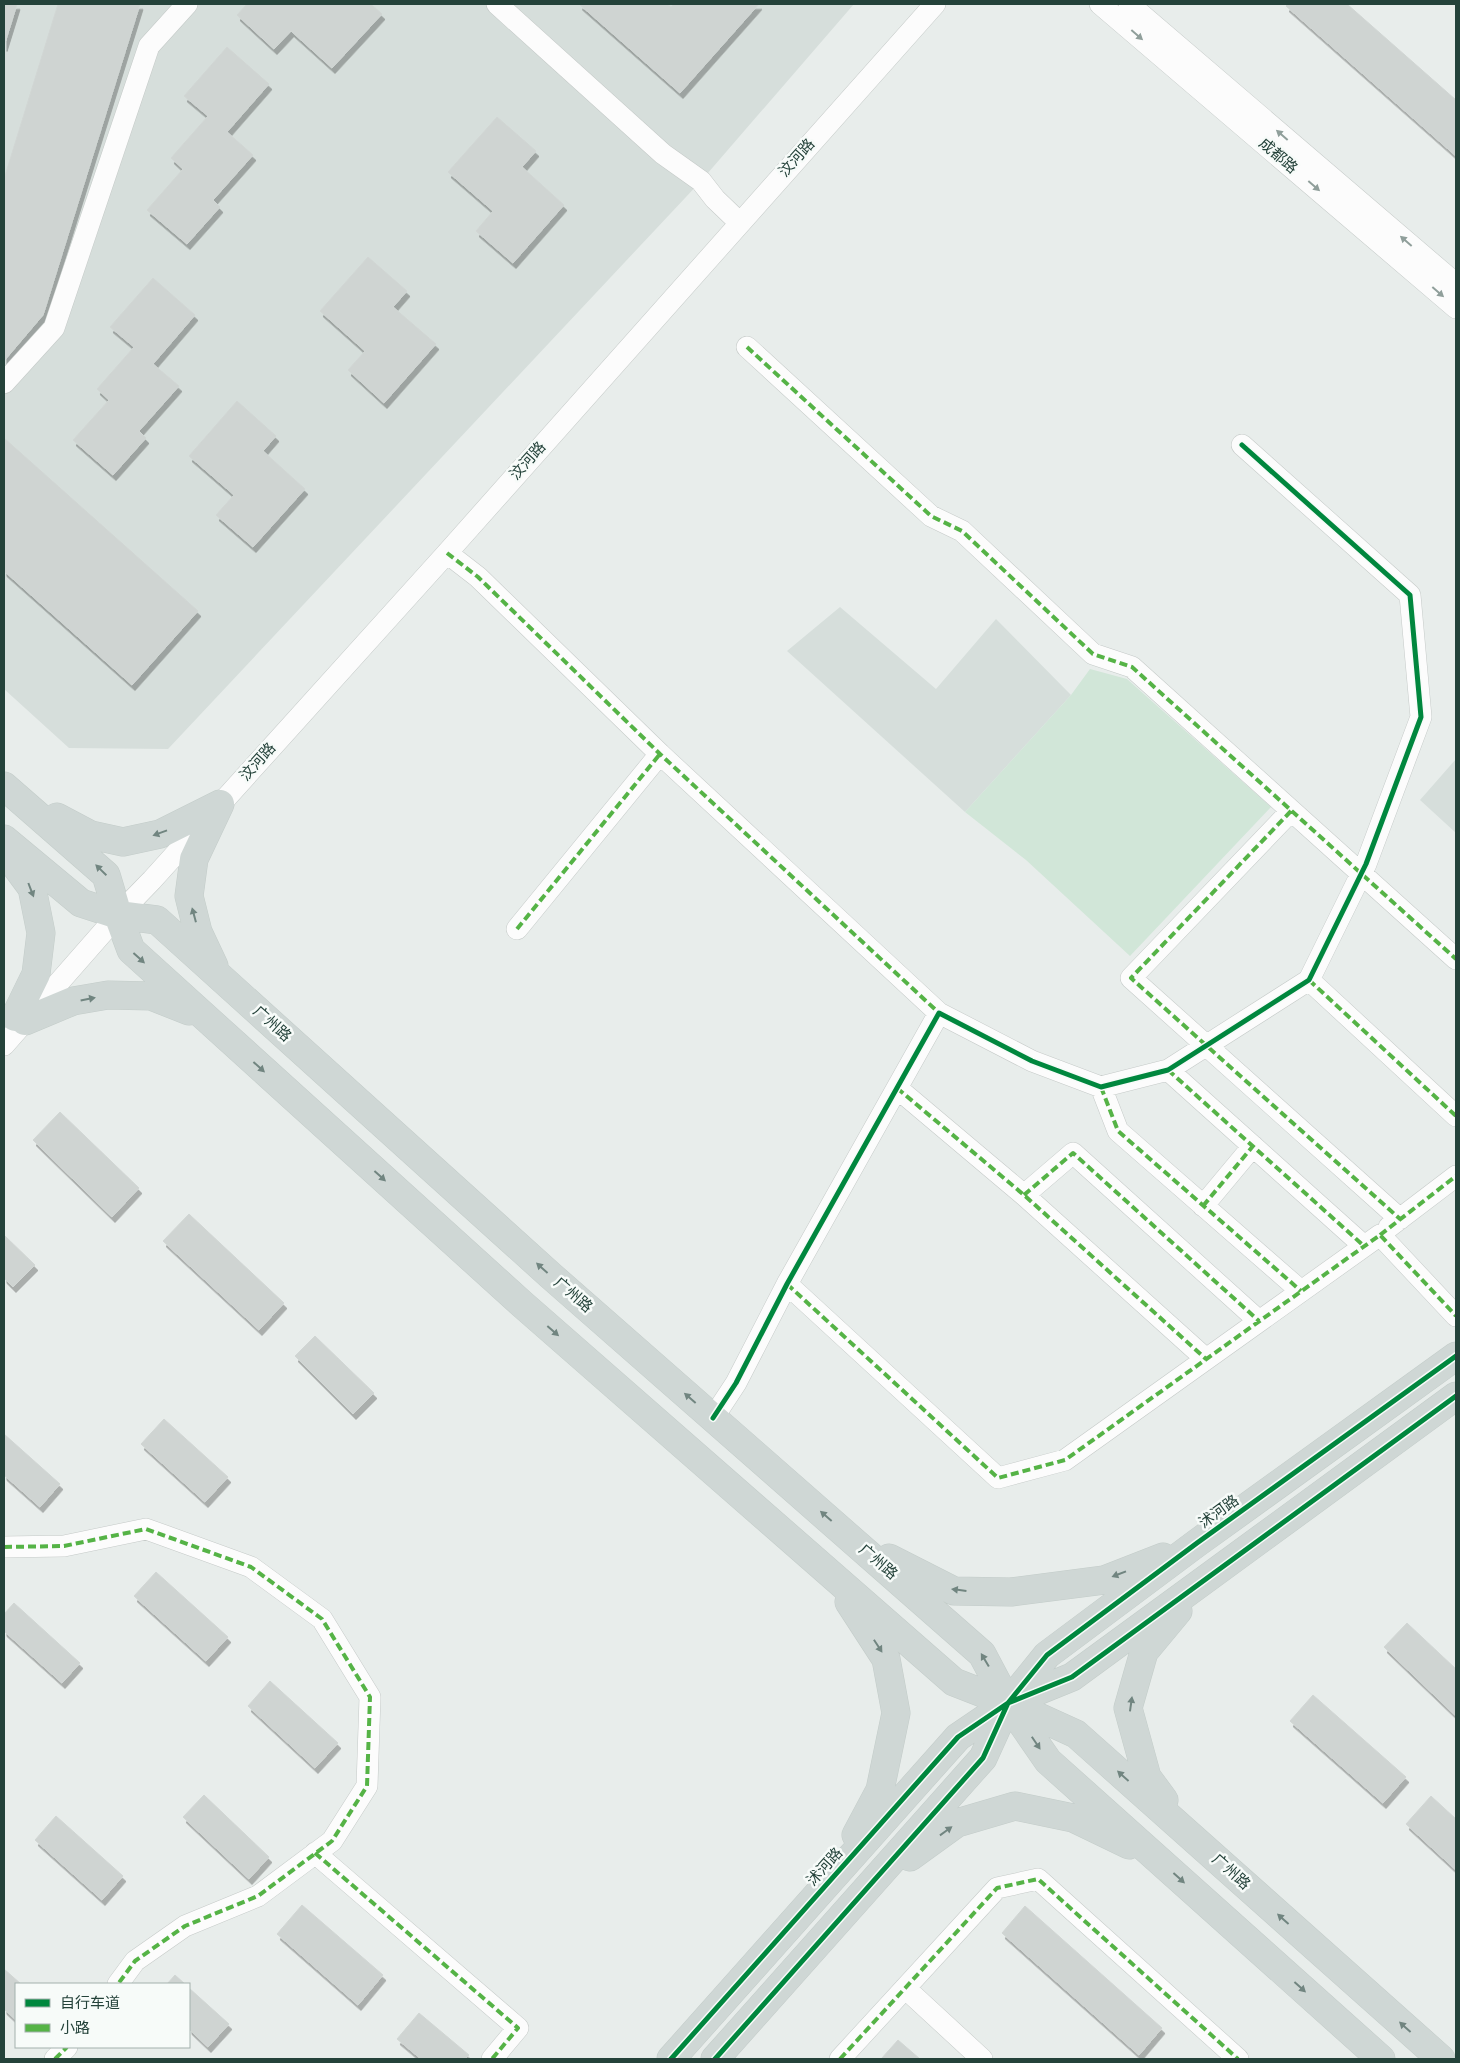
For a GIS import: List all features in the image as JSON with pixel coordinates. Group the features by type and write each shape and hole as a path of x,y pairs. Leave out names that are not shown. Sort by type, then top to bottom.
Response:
{"main road":[{"path":"8,789 91,835 123,842 160,834 220,804"},
{"name":"广州路","path":"8,789 106,874 131,950 522,1304 954,1682 1008,1702 1076,1734 1441,2059"},
{"path":"219,976 198,932 189,896 194,859 220,804"},
{"name":"广州路","path":"4,839 81,904 118,915 157,920 550,1275 982,1654 1008,1702 1048,1761 1381,2059"},
{"path":"4,850 32,888 40,933 36,974 15,1023"},
{"path":"15,1023 73,1001 108,994 151,996 205,1017"},
{"name":"沭河路","path":"715,2059 983,1758 1008,1702 1047,1655 1197,1543 1456,1356"},
{"name":"沭河路","path":"670,2059 958,1737 1008,1702 1072,1677 1456,1396"},
{"path":"854,1541 954,1591 1011,1592 1104,1580 1197,1543"},
{"path":"832,1575 886,1659 896,1713 880,1790 835,1875"},
{"path":"1194,1840 1147,1776 1128,1708 1144,1652 1205,1578"},
{"path":"865,1891 957,1823 1016,1806 1072,1818 1157,1859"}],"street":[{"path":"4,383 54,328 149,46 187,4"},
{"path":"496,4 663,154 701,181 715,199 740,222"},
{"name":"汶河路","path":"4,1045 15,1023 118,915 448,553 935,4"},
{"name":"成都路","path":"1100,4 1456,308"},
{"name":"成都路","path":"1129,4 1456,284"},
{"path":"747,347 931,516 962,531 1093,654 1132,667 1456,959"},
{"path":"448,553 478,577 660,754 939,1013 1032,1061 1101,1087 1168,1070 1309,980 1361,874 1421,717 1410,595 1242,445"},
{"path":"517,930 660,754"},
{"path":"1291,810 1131,978 1400,1219"},
{"path":"1309,980 1456,1116"},
{"path":"713,1418 736,1383 786,1284 939,1013"},
{"path":"1168,1070 1253,1146 1372,1240 1456,1316"},
{"path":"1101,1087 1118,1131 1301,1291"},
{"path":"897,1088 1024,1195 1206,1359"},
{"path":"1204,1206 1253,1146"},
{"path":"1024,1195 1073,1153 1259,1321"},
{"path":"786,1284 998,1478 1065,1460 1372,1240 1456,1176"},
{"path":"4,1547 64,1546 146,1529 251,1566 322,1619 370,1697 367,1786 332,1841 258,1896 185,1926 135,1961 119,1983"},
{"path":"315,1853 518,2028 492,2059"},
{"path":"840,2059 997,1888 1038,1880 1238,2059"},
{"path":"905,1988 982,2059"},
{"path":"55,2059 66,2048"}],"shaded area":[{"path":"4,4 854,4 701,181 168,749 69,748 4,689"},
{"path":"840,607 936,689 996,619 1071,695 965,812 787,651"},
{"path":"1456,759 1456,833 1420,800"}],"green space":[{"path":"1090,669 1127,679 1271,807 1130,956 1026,860 965,812 1071,695"}],"building":[{"path":"4,4 17,4 4,46"},
{"path":"58,4 140,4 43,315 4,361 4,179"},
{"path":"247,4 371,4 382,14 332,68 291,31 274,49 237,15"},
{"path":"579,4 667,4 671,7 674,4 759,4 680,93"},
{"path":"1288,4 1347,4 1456,100 1456,156 1286,6"},
{"path":"227,47 269,84 227,132 253,155 213,200 220,207 187,244 147,210 183,169 171,158 208,116 184,96"},
{"path":"497,117 536,151 522,167 564,205 513,263 476,231 493,211 448,172"},
{"path":"368,257 407,291 393,307 436,344 384,403 348,370 365,351 320,311"},
{"path":"153,278 195,315 153,364 179,386 139,431 146,438 113,475 73,440 109,400 97,389 134,347 110,327"},
{"path":"237,401 276,436 263,451 305,489 253,547 216,515 234,495 189,456"},
{"path":"4,438 198,611 132,685 4,571"},
{"path":"60,1112 139,1188 112,1217 33,1140"},
{"path":"189,1214 284,1303 259,1330 163,1241"},
{"path":"4,1235 35,1265 13,1287 4,1278"},
{"path":"315,1336 374,1393 353,1414 295,1356"},
{"path":"164,1419 228,1477 205,1502 141,1444"},
{"path":"4,1434 60,1484 40,1507 4,1475"},
{"path":"156,1572 228,1637 206,1661 134,1596"},
{"path":"14,1603 80,1663 62,1683 4,1631 4,1614"},
{"path":"1407,1623 1456,1669 1456,1716 1384,1647"},
{"path":"270,1681 338,1743 315,1768 248,1706"},
{"path":"1313,1695 1406,1777 1383,1803 1290,1721"},
{"path":"204,1795 269,1857 249,1879 183,1817"},
{"path":"1431,1796 1456,1819 1456,1870 1406,1824"},
{"path":"56,1816 123,1876 102,1900 35,1840"},
{"path":"302,1905 383,1975 358,2005 277,1934"},
{"path":"1025,1906 1162,2028 1139,2055 1002,1933"},
{"path":"4,1969 20,1983 15,1983 15,2019 4,2009"},
{"path":"175,1975 184,1983 168,1983"},
{"path":"190,1989 229,2024 208,2047 190,2030"},
{"path":"419,2013 469,2055 465,2059 421,2059 397,2039"},
{"path":"898,2040 920,2059 881,2059"}],"marked path":[{"path":"747,347 931,516 962,531 1093,654 1132,667 1456,959"},
{"path":"447,553 478,577 660,754 939,1013"},
{"path":"517,929 660,754"},
{"path":"1291,811 1131,978 1400,1219"},
{"path":"1309,980 1456,1116"},
{"path":"1168,1070 1364,1246"},
{"path":"1101,1087 1118,1131 1301,1291"},
{"path":"897,1088 1024,1195 1206,1359"},
{"path":"1203,1206 1253,1146"},
{"path":"1024,1195 1073,1153 1259,1321"},
{"path":"1380,1235 1456,1176"},
{"path":"787,1284 998,1478 1065,1460 1380,1235 1456,1316"},
{"path":"4,1547 64,1546 146,1529 251,1567 322,1619 370,1697 367,1786 332,1841 258,1896 185,1926 135,1961 119,1983"},
{"path":"315,1853 518,2028 492,2059"},
{"path":"840,2059 997,1888 1038,1879 1238,2059"},
{"path":"55,2059 66,2048"}],"cycle path":[{"path":"713,1418 736,1383 787,1284 939,1013 1032,1061 1101,1087 1168,1070 1309,980 1366,864 1421,717 1410,595 1242,445"},
{"path":"715,2059 983,1758 1008,1703 1047,1655 1197,1543 1456,1356"},
{"path":"671,2059 958,1737 1008,1703 1072,1677 1456,1396"}]}
